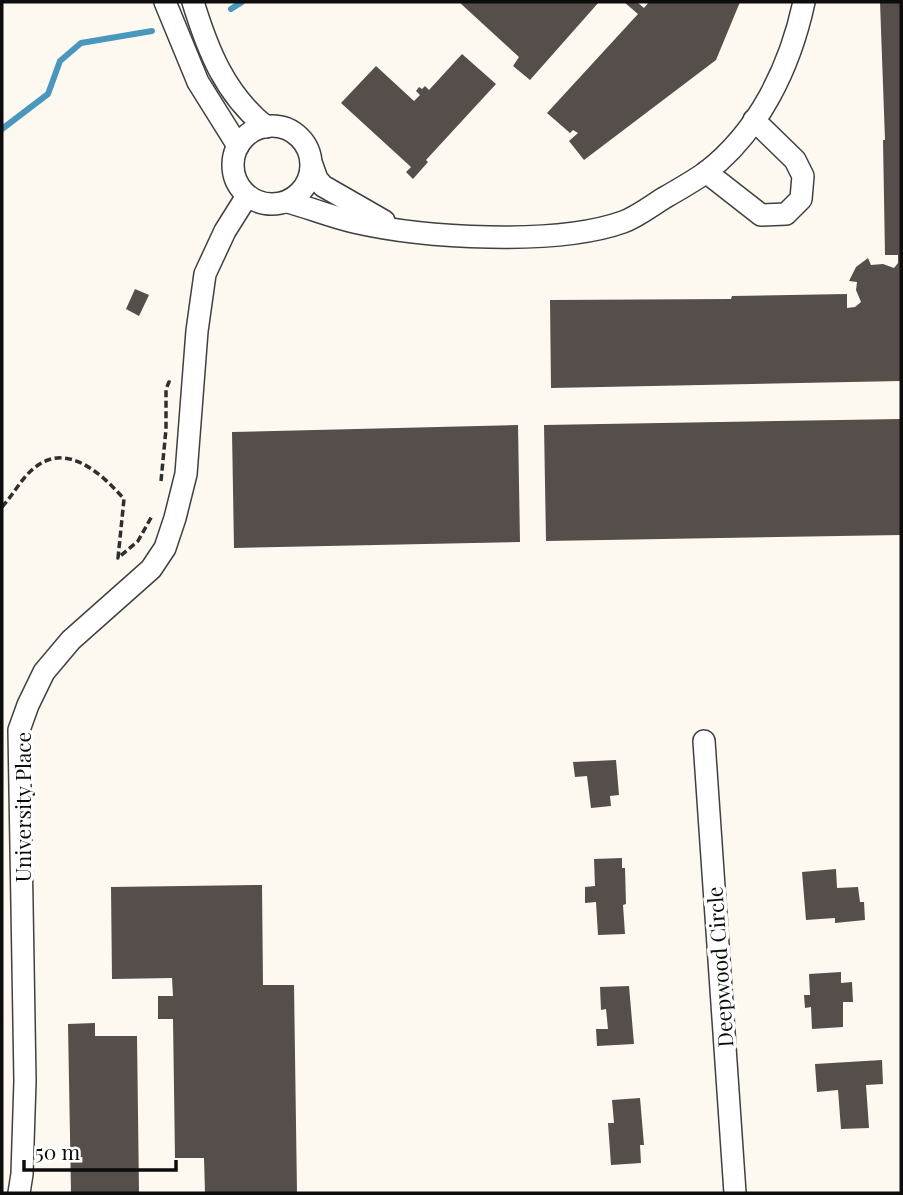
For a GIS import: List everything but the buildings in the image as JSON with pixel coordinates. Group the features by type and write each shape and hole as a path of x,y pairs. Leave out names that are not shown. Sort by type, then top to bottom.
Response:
{"street":[{"path":"165,2 198,82 238,146"},
{"path":"193,2 211,56 222,79 239,103 266,127"},
{"path":"398,228 323,186 317,179 305,144 298,135 277,126 266,127 245,136 238,146 233,167 240,188 247,196 267,204 288,202 357,223 398,228 484,236 522,236 582,232 625,222 706,172 732,148 754,120 783,70 804,2"},
{"path":"706,172 761,215 786,214 801,199 803,176 795,160 754,120"},
{"path":"288,202 305,187 312,165"},
{"name":"University Place","path":"19,1193 23,1163 26,1081 10,787 19,730 27,705 44,672 71,640 151,569 165,548 176,518 186,474 192,386 205,274 225,231 247,196"},
{"name":"Deepwood Circle","path":"704,741 735,1193"}],"path":[{"path":"160,488 166,429 166,389 169,382 192,386"},
{"path":"2,507 33,469 61,456 89,466 102,475 124,499 118,558 138,541 148,527 155,508"}],"waterway":[{"path":"231,9 242,2"},
{"path":"2,129 48,94 60,61 81,43 152,31"}]}
